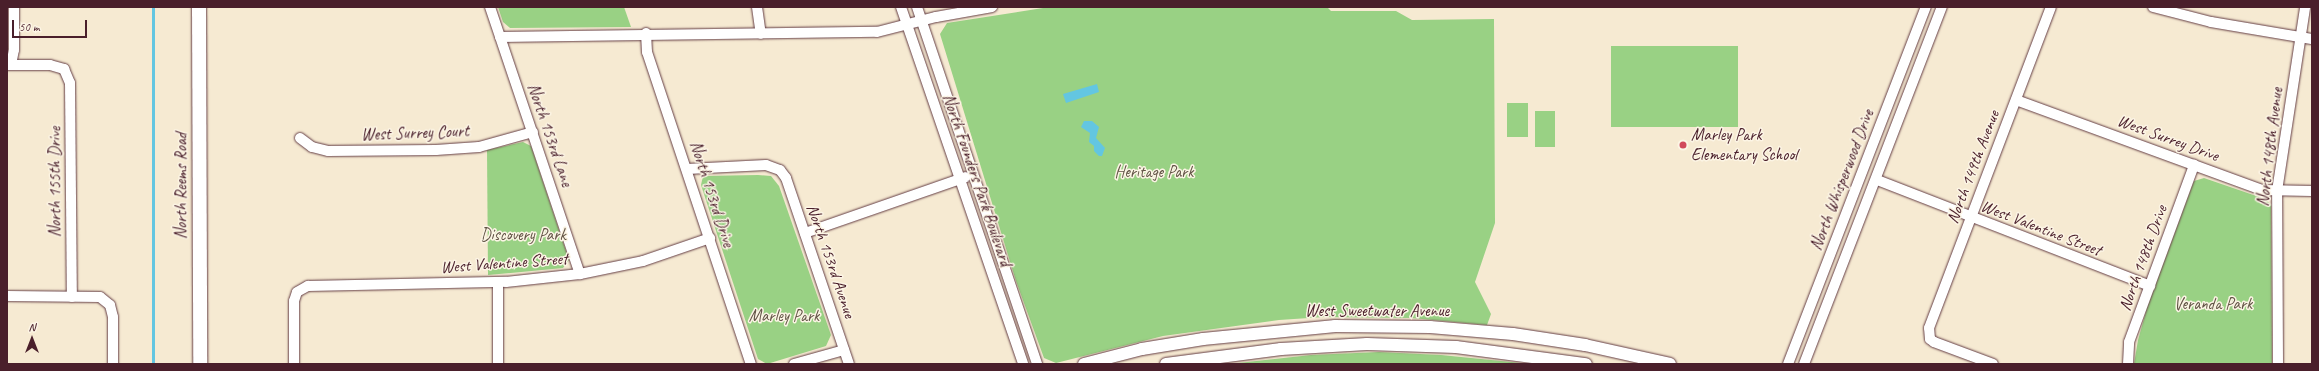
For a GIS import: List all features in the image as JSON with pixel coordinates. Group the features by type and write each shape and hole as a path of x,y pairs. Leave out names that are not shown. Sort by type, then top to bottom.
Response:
{"main road":[{"name":"North Reems Road","path":"199,7 200,364"}],"street":[{"path":"9,65 14,50 14,7"},
{"name":"North 153rd Lane","path":"490,7 580,274"},
{"path":"757,7 762,34"},
{"name":"North Founders Park Boulevard","path":"902,7 959,179 1023,364"},
{"name":"North Founders Park Boulevard","path":"917,7 1037,364"},
{"path":"500,37 646,33 762,34 877,32 992,7"},
{"name":"North Whisperwood Drive","path":"1788,364 1926,7"},
{"name":"North Whisperwood Drive","path":"1804,364 1877,180 1942,7"},
{"name":"North 149th Avenue","path":"1993,364 1930,339 1929,328 2051,7"},
{"path":"2153,7 2211,22 2312,39"},
{"name":"North 148th Avenue","path":"2278,364 2277,191 2305,7"},
{"name":"North 153rd Drive","path":"646,33 647,52 751,364"},
{"name":"North 155th Drive","path":"9,65 50,65 64,69 70,83 72,296"},
{"name":"West Surrey Drive","path":"2016,100 2262,190 2312,191"},
{"name":"West Surrey Court","path":"300,138 312,147 328,151 436,150 479,147 533,132"},
{"name":"North 148th Drive","path":"2128,364 2129,342 2194,165"},
{"name":"North 153rd Avenue","path":"687,169 766,166 780,170 786,178 849,364"},
{"path":"805,233 974,174"},
{"name":"West Valentine Street","path":"1877,180 1970,218 2150,286"},
{"name":"West Valentine Street","path":"294,364 294,301 297,292 308,286 498,282 580,274 643,261 710,238"},
{"path":"498,282 498,364"},
{"path":"7,296 100,297 110,305 113,317 113,364"},
{"name":"West Sweetwater Avenue","path":"1084,364 1142,349 1203,339 1335,326 1430,326 1513,334 1585,345 1670,364"},
{"name":"West Sweetwater Avenue","path":"1166,364 1281,348 1367,344 1456,347 1586,364"},
{"path":"794,364 844,350"}],"green space":[{"path":"498,7 624,7 631,27 510,28 503,22"},
{"name":"Heritage Park","path":"1327,7 1331,11 1396,11 1412,20 1494,19 1495,223 1475,282 1491,314 1487,325 1411,318 1324,317 1279,320 1163,336 1056,363 1044,358 1016,281 940,34 947,23 1043,8"},
{"path":"1611,46 1738,46 1738,127 1611,127"},
{"path":"1507,103 1528,103 1528,137 1507,137"},
{"path":"1535,111 1555,111 1555,147 1535,147"},
{"name":"Discovery Park","path":"523,142 531,146 569,260 563,268 488,275 487,150"},
{"name":"Marley Park","path":"703,176 771,176 779,186 831,335 826,346 767,364 758,359 701,185"},
{"name":"Veranda Park","path":"2204,178 2265,199 2271,205 2272,364 2134,364 2138,340 2147,308 2194,181"},
{"path":"1379,352 1441,355 1532,364 1229,364 1311,355"}],"water":[{"path":"1097,84 1099,92 1066,103 1063,94"},
{"path":"1084,121 1092,121 1099,127 1096,138 1105,148 1102,156 1099,156 1094,151 1094,146 1089,142 1090,133 1081,127"}],"waterway":[{"path":"153,7 153,364"}],"place":[{"name":"Marley Park Elementary School","path":"1683,145"}]}
